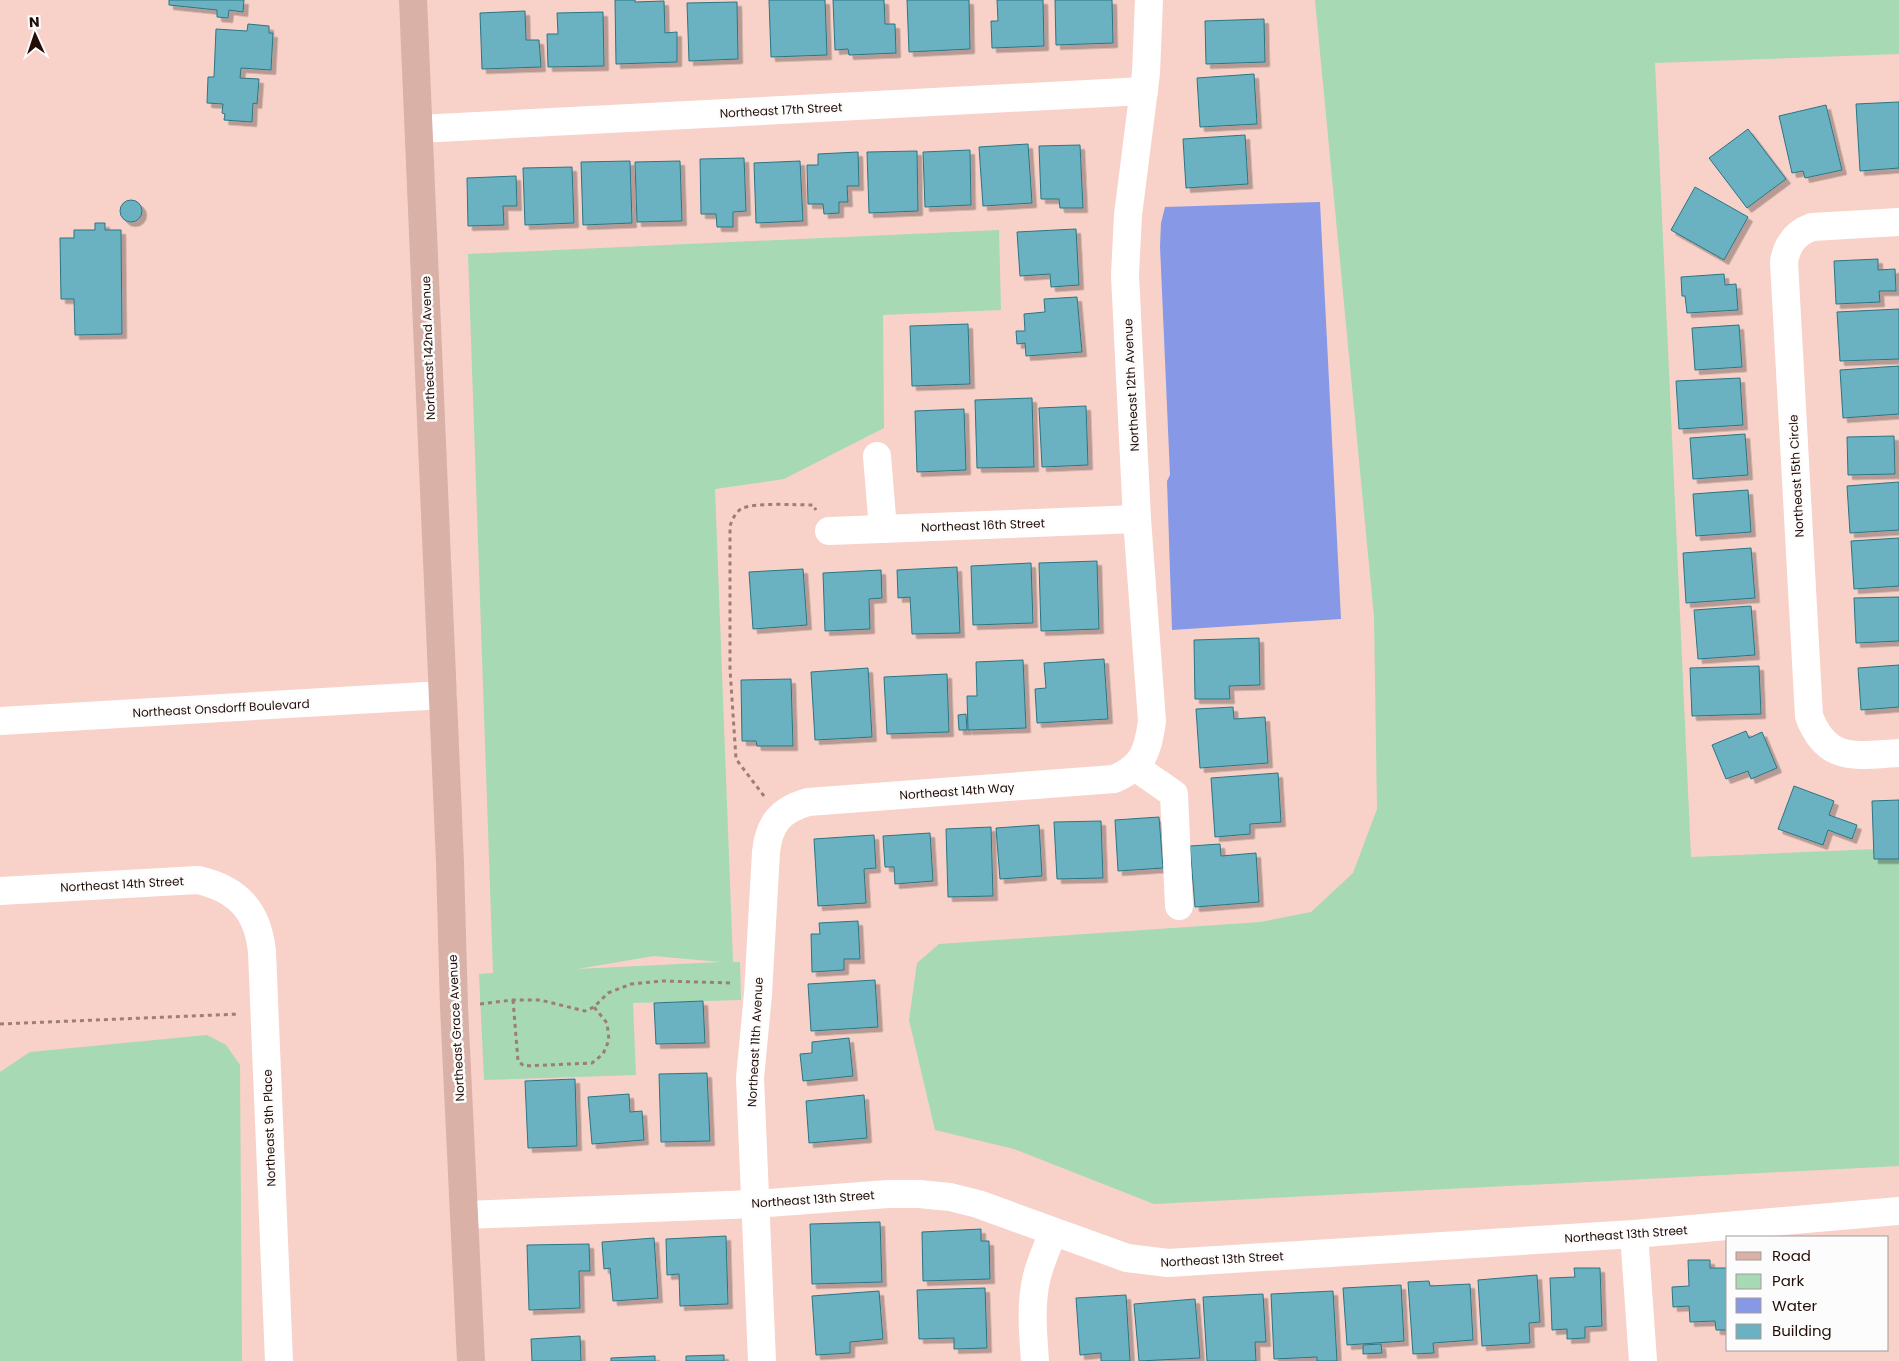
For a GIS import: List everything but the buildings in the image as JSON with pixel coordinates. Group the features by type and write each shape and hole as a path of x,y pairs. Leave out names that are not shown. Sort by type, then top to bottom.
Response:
{"main road":[{"name":"Northeast 142nd Avenue","path":"413,0 443,695"},
{"name":"Northeast Grace Avenue","path":"443,695 454,1007 472,1361"}],"street":[{"name":"Northeast 12th Avenue","path":"1135,766 1146,750 1152,721 1137,518 1125,275 1128,215 1144,91 1149,0"},
{"name":"Northeast 17th Street","path":"419,129 1144,91"},
{"name":"Northeast 15th Circle","path":"1899,222 1812,227 1803,230 1790,243 1784,262 1809,716 1814,730 1823,742 1835,750 1851,755 1899,753"},
{"path":"877,456 883,529"},
{"name":"Northeast 16th Street","path":"829,531 1137,518"},
{"name":"Northeast Onsdorff Boulevard","path":"0,720 443,695"},
{"path":"1135,766 1174,794 1179,906"},
{"name":"Northeast 14th Way","path":"780,816 788,809 808,802 1101,781 1114,779 1125,774 1135,766"},
{"name":"Northeast 11th Avenue","path":"762,1361 750,1078 767,839 772,827 780,816"},
{"name":"Northeast 14th Street","path":"0,891 198,880 227,890 240,900"},
{"name":"Northeast 9th Place","path":"240,900 256,924 260,938 279,1361"},
{"name":"Northeast 13th Street","path":"465,1214 755,1204 888,1194 919,1194 978,1204 1053,1233 1127,1258 1168,1263 1634,1234 1899,1211"},
{"path":"1035,1361 1032,1318 1034,1290 1040,1266 1053,1233"},
{"path":"1634,1234 1643,1361"}],"path":[{"path":"780,816 736,759 730,669 730,526 740,509 754,505 813,506 829,531"},
{"path":"454,1007 514,1000 540,1000 585,1011 594,1007 608,993 631,984 662,981 703,981 758,985"},
{"path":"514,1000 518,1060 524,1066 592,1063 604,1054 609,1040 606,1023 594,1007"},
{"path":"0,1024 264,1012"}],"green space":[{"path":"1315,0 1899,0 1899,54 1655,63 1691,857 1899,848 1899,1166 1154,1204 1014,1149 935,1130 909,1020 917,963 939,944 1260,922 1311,912 1353,873 1377,809 1374,617"},
{"path":"999,230 1001,310 883,315 884,428 784,479 715,489 733,962 740,962 741,1000 633,1003 636,1075 484,1080 479,974 493,973 468,254","holes":["654,956 721,962 577,969"]},
{"path":"207,1035 226,1045 240,1065 242,1361 0,1361 0,1072 30,1052"}],"water":[{"path":"1320,202 1341,619 1172,630 1167,481 1170,475 1160,246 1161,223 1165,207"}]}
